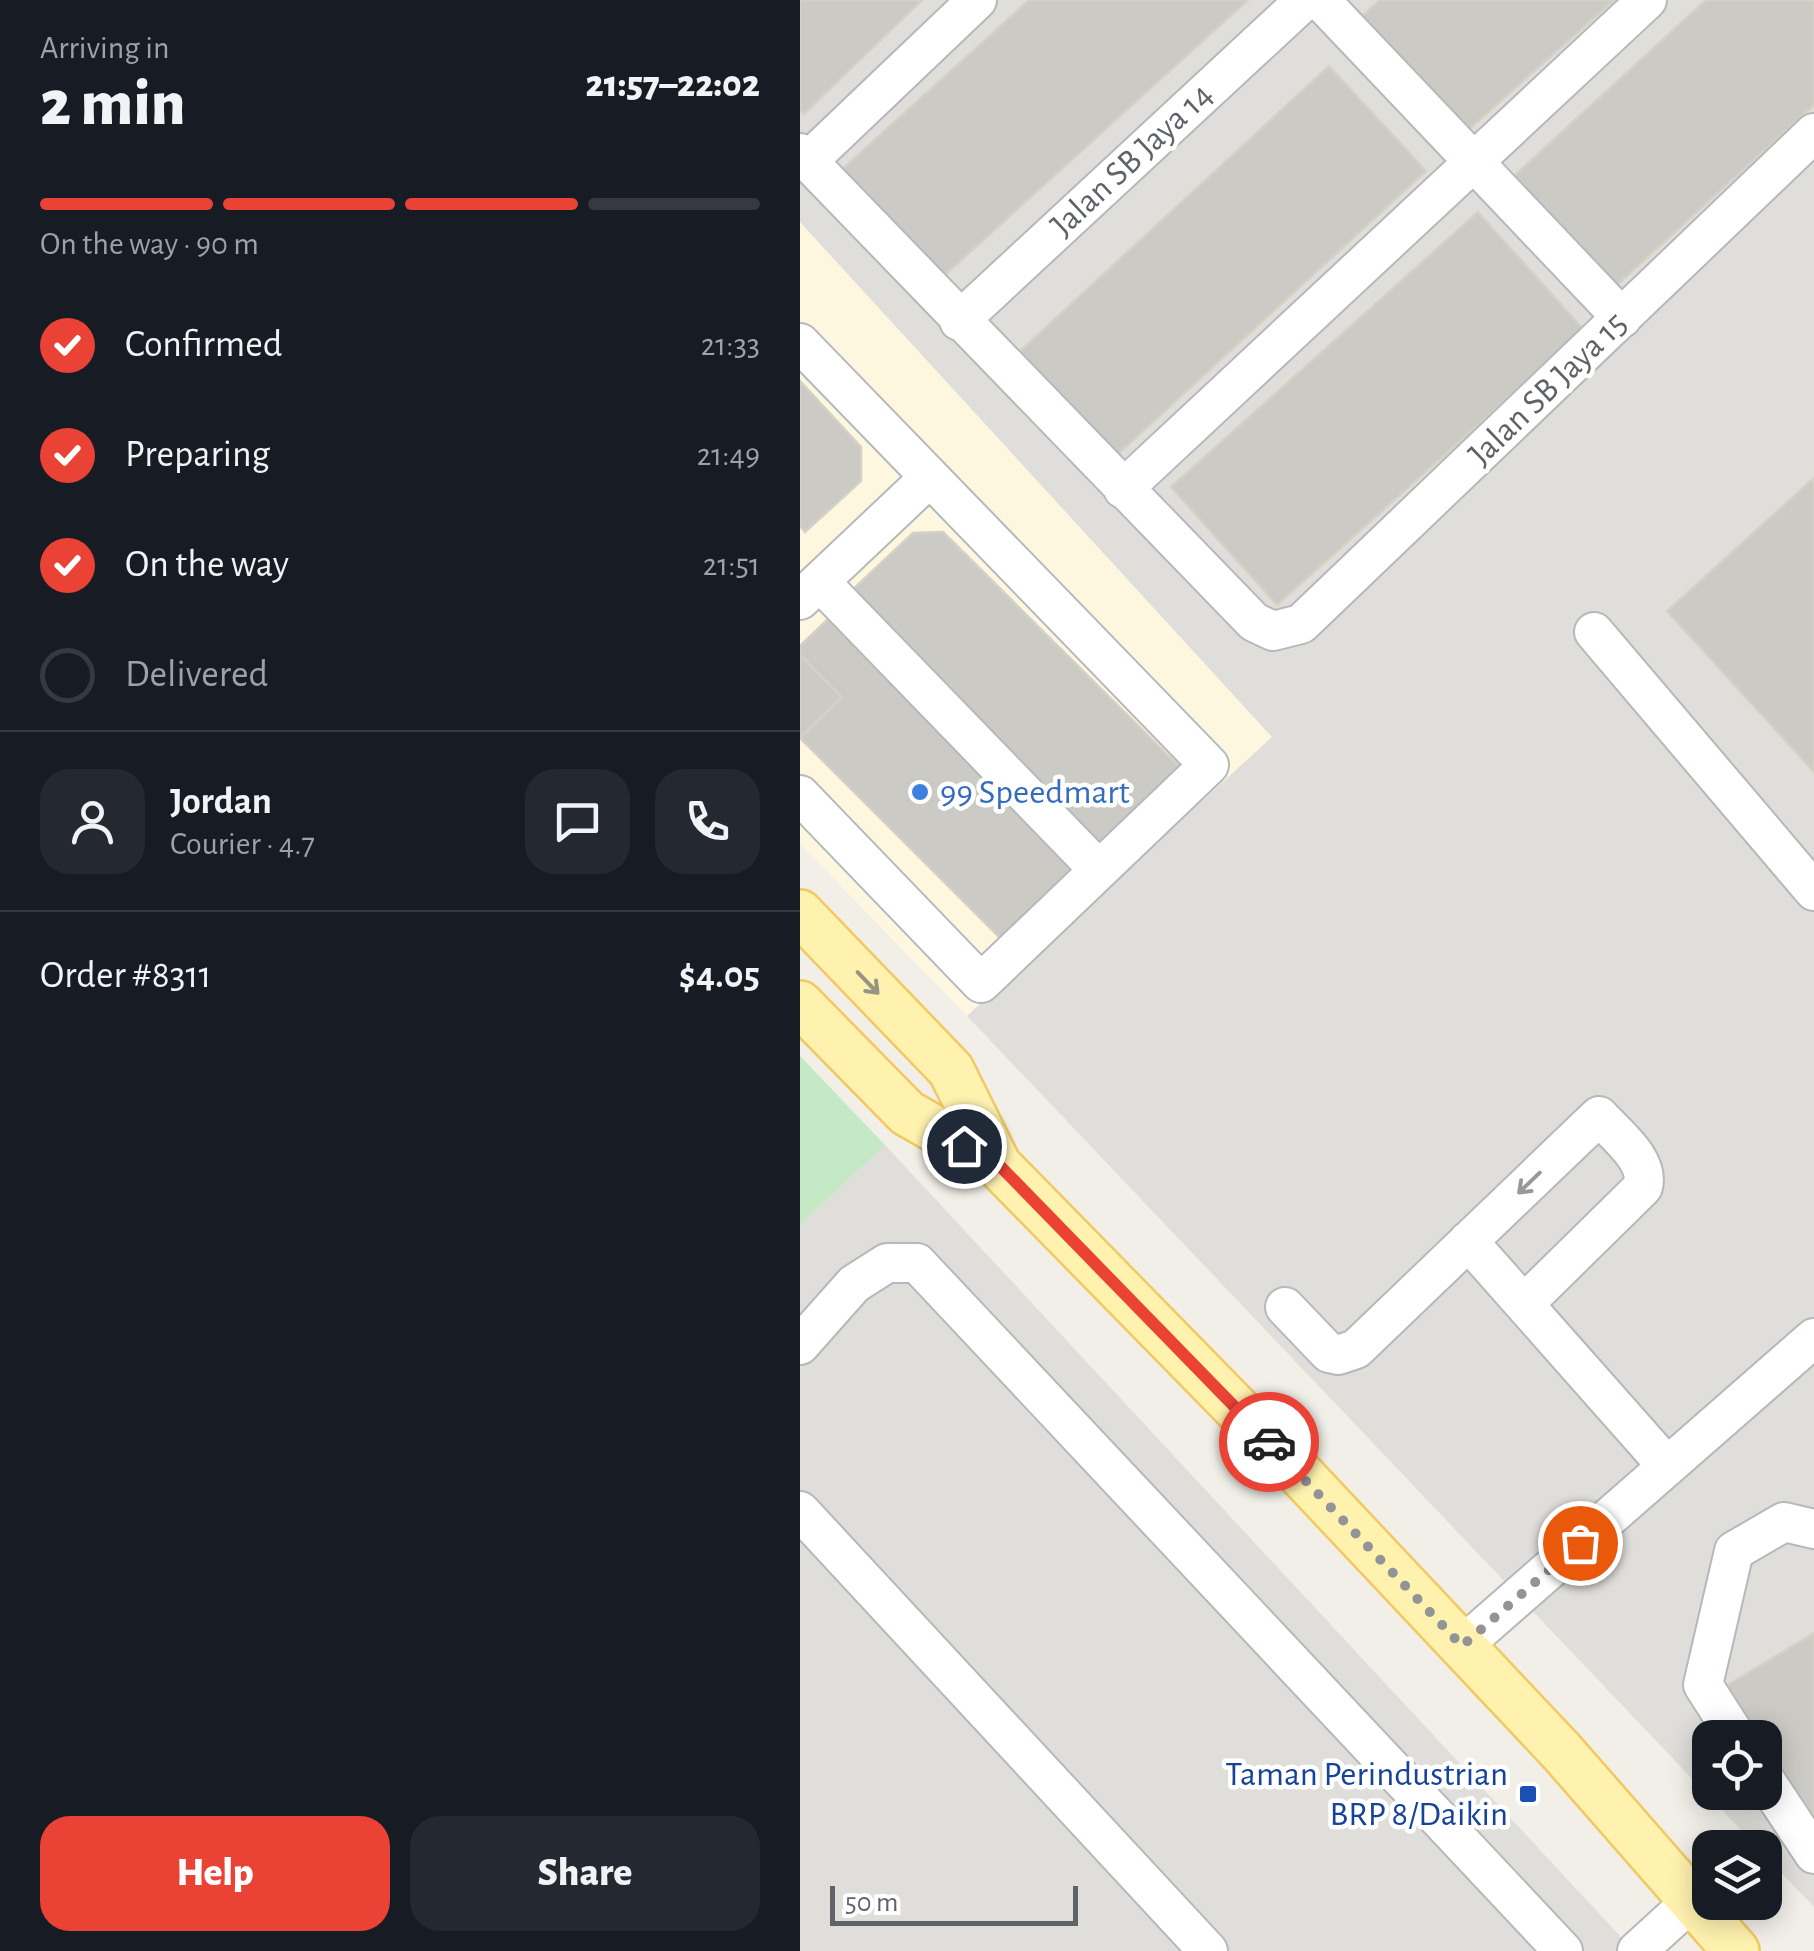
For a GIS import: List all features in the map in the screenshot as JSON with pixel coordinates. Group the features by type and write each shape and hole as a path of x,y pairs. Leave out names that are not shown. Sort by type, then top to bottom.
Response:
{"main road":[{"path":"800,912 951,1070 998,1164"},
{"path":"800,1004 907,1112 998,1164 1462,1646 1692,1897"},
{"path":"1711,1920 1736,1951"}],"street":[{"path":"977,0 804,157 1123,489 1647,0"},
{"name":"Jalan SB Jaya 14","path":"960,321 1305,0"},
{"path":"1320,0 1622,318"},
{"name":"Jalan SB Jaya 15","path":"1123,489 1254,622 1274,631 1302,624 1814,133"},
{"path":"800,343 1208,765 981,983 800,795"},
{"path":"930,477 810,591 1099,870"},
{"path":"1594,632 1814,891"},
{"path":"1286,1307 1321,1347 1338,1356 1348,1354 1599,1116 1639,1161 1646,1178 1643,1187 1524,1304"},
{"path":"1468,1241 1668,1466"},
{"path":"800,1345 854,1284 888,1263 917,1263 1563,1951"},
{"path":"1462,1646 1814,1338"},
{"path":"800,1511 1208,1951"},
{"path":"1725,1720 1703,1686 1734,1551 1784,1522 1814,1529"},
{"path":"1782,1806 1814,1854"},
{"path":"1638,1951 1692,1901"}],"shaded area":[{"path":"800,0 1814,0 1814,1907 1782,1874 1782,1830 1741,1830 1722,1810 1782,1810 1782,1720 1692,1720 1692,1779 967,1016 1272,737 800,222"},
{"path":"800,222 1273,738 967,1016 800,844"},
{"path":"885,1145 1634,1951 800,1951 800,1225"}],"green space":[{"path":"800,1056 885,1145 800,1225"}],"building":[{"path":"800,0 922,0 804,114 800,110"},
{"path":"1029,0 1248,0 937,282 838,173"},
{"path":"1380,0 1614,0 1466,132 1362,16"},
{"path":"1706,0 1814,0 1814,105 1605,296 1503,186"},
{"path":"1329,66 1426,171 1116,456 1019,352"},
{"path":"1478,212 1584,330 1277,605 1171,487"},
{"path":"800,381 861,447 861,481 805,532 800,526"},
{"path":"1814,478 1814,772 1667,611"},
{"path":"943,532 1183,770 1102,848 849,593 913,533"},
{"path":"831,616 1085,871 1008,946 800,738 842,697 800,655 800,646"},
{"path":"800,655 842,697 800,738"},
{"path":"1814,1633 1814,1834 1782,1782 1782,1720 1743,1720 1723,1688"}],"way so far":[{"path":"1269,1442 1462,1646 1580,1543"}],"place":[{"name":"99 Speedmart","path":"920,792"},
{"name":"Taman Perindustrian BRP 8/Daikin","path":"1528,1794"}],"route":[{"path":"964,1146 998,1164 1269,1442"}]}
